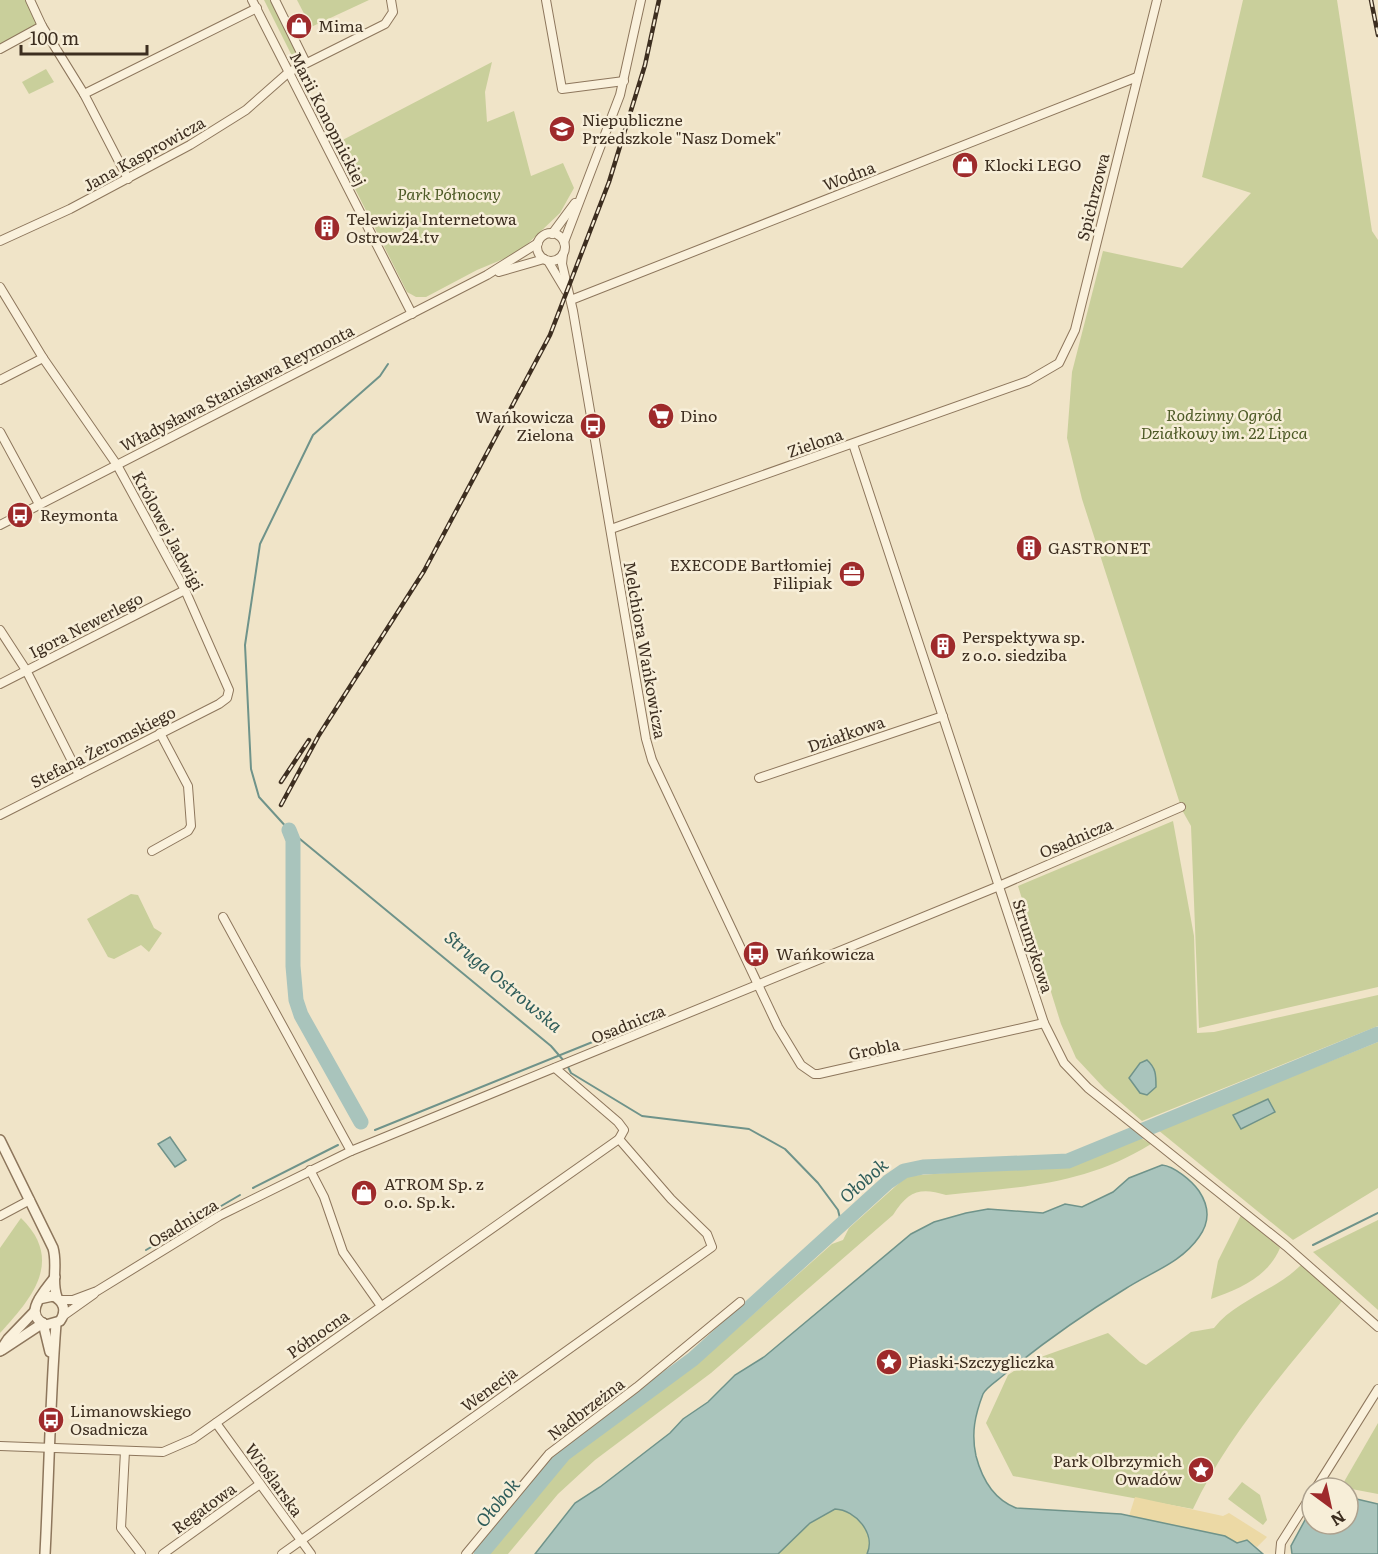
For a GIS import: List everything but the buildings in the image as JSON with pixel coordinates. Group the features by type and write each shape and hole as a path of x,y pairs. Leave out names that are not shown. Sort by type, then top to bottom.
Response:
{"street":[{"path":"30,0 42,26 84,94 128,179"},
{"name":"Marii Konopnickiej","path":"275,0 306,63"},
{"name":"Jana Kasprowicza","path":"0,241 70,209 220,128 259,100 289,72 385,24 393,12 391,0"},
{"path":"546,0 562,89 624,81"},
{"path":"564,242 558,235 543,236 538,243 538,252 546,260 556,260 563,254 564,242 581,194 600,152 624,81 641,0"},
{"name":"Spichrzowa","path":"1028,381 1059,363 1075,330 1157,0"},
{"path":"84,94 254,4"},
{"name":"Marii Konopnickiej","path":"254,4 412,314"},
{"path":"0,49 42,26"},
{"name":"Wodna","path":"571,300 1137,77"},
{"path":"552,234 581,194"},
{"name":"Władysława Stanisława Reymonta","path":"0,525 487,275 538,243"},
{"name":"Melchiora Wańkowicza","path":"563,254 562,264 571,300 646,739 652,760 758,985"},
{"name":"Władysława Stanisława Reymonta","path":"487,275 546,260"},
{"name":"Melchiora Wańkowicza","path":"546,260 571,300"},
{"name":"Królowej Jadwigi","path":"0,287 43,358 117,465 185,590 229,690 227,698 219,704"},
{"path":"0,380 43,358"},
{"name":"Zielona","path":"611,529 1028,381"},
{"path":"0,432 39,504"},
{"name":"Strumykowa","path":"854,444 1044,1023 1056,1051 1075,1076 1287,1246 1378,1327"},
{"name":"Igora Newerlego","path":"0,684 185,590"},
{"path":"0,630 26,670 79,775"},
{"name":"Stefana Żeromskiego","path":"0,815 219,704"},
{"name":"Działkowa","path":"759,778 943,716"},
{"path":"152,851 188,831 191,826 188,786 160,733"},
{"name":"Osadnicza","path":"59,1299 74,1300 97,1291 219,1216 351,1151 999,886 1181,807"},
{"path":"223,916 351,1151"},
{"name":"Grobla","path":"758,985 796,1059 814,1074 862,1066 1044,1023"},
{"path":"555,1068 618,1122 624,1130 619,1139"},
{"name":"Wenecja","path":"282,1554 712,1247 707,1234 670,1199 619,1139"},
{"name":"Północna","path":"0,1446 163,1452 193,1439 619,1139"},
{"path":"0,1140 53,1248 59,1299 64,1306 59,1320 52,1360 51,1448 45,1554"},
{"path":"310,1170 324,1197 343,1252 381,1306"},
{"path":"0,1216 30,1200"},
{"path":"0,1352 8,1338 34,1312 39,1299 55,1276"},
{"name":"Osadnicza","path":"59,1320 86,1302 97,1291"},
{"path":"39,1299 48,1295 59,1299"},
{"name":"Nadbrzeżna","path":"466,1554 549,1454 638,1387 740,1302"},
{"path":"34,1312 43,1323 52,1360"},
{"path":"0,1352 43,1323 59,1320"},
{"path":"1324,1476 1378,1389"},
{"name":"Wioślarska","path":"216,1423 310,1554"},
{"path":"125,1451 121,1528 141,1554"},
{"name":"Regatowa","path":"163,1554 260,1484"},
{"path":"1280,1554 1281,1543 1300,1513"}],"green space":[{"path":"0,0 27,0 39,25 0,46"},
{"path":"264,0 271,0 301,59 295,62"},
{"path":"297,0 369,0 311,27"},
{"name":"Rodzinny Ogród Działkowy im. 22 Lipca","path":"1243,0 1337,0 1372,231 1378,240 1378,987 1199,1028 1191,826 1182,810 1082,499 1067,438 1072,372 1103,251 1182,268 1251,193 1202,177"},
{"name":"Park Północny","path":"492,62 485,92 487,122 514,111 531,176 563,163 574,188 560,213 518,253 477,270 426,297 416,297 407,292 333,145"},
{"path":"46,69 54,82 29,94 22,82"},
{"path":"1173,821 1194,936 1197,1033 1214,1032 1378,995 1378,1026 1142,1121 1104,1088 1076,1058 1061,1024 1018,886"},
{"path":"131,894 138,895 154,928 162,933 149,952 141,945 114,959 108,957 87,919"},
{"path":"1378,1042 1378,1188 1293,1240 1158,1130"},
{"path":"1136,1135 1151,1144 1126,1158 1077,1176 1026,1186 946,1195 922,1191 910,1196 893,1215 711,1373 595,1460 558,1494 508,1554 488,1554 567,1458 695,1366 832,1244 843,1240 849,1228 907,1176 1070,1164"},
{"path":"1241,1215 1280,1248 1268,1267 1252,1281 1211,1299 1218,1261"},
{"path":"21,1218 34,1234 42,1263 39,1278 32,1292 0,1333 0,1248"},
{"path":"1378,1220 1378,1310 1313,1252"},
{"path":"1301,1265 1342,1301 1242,1427 1224,1453 1193,1509 1013,1476 986,1423 1008,1375 1027,1362 1108,1333 1146,1365 1191,1332 1214,1328 1233,1310 1280,1282"},
{"path":"1378,1423 1378,1494 1360,1491 1360,1476 1347,1476"},
{"path":"1242,1482 1260,1495 1267,1520 1263,1525 1228,1499"},
{"path":"835,1509 843,1510 857,1518 862,1524 869,1539 867,1554 778,1554 810,1523"}],"sand":[{"path":"1135,1497 1223,1516 1229,1513 1267,1537 1257,1547 1247,1540 1237,1543 1225,1536 1132,1517 1129,1516"}],"water":[{"path":"1147,1060 1155,1072 1156,1087 1147,1095 1140,1093 1129,1078 1140,1063"},
{"path":"1268,1099 1275,1112 1241,1129 1233,1115"},
{"path":"170,1137 186,1160 175,1167 158,1144"},
{"name":"Piaski-Szczygliczka","path":"1162,1165 1172,1168 1196,1187 1207,1214 1203,1231 1184,1254 1079,1319 987,1389 983,1394 976,1417 974,1440 976,1456 982,1473 995,1494 1016,1508 1121,1514 1225,1536 1237,1543 1247,1540 1263,1554 867,1554 869,1539 862,1524 857,1518 843,1510 835,1509 810,1523 778,1554 535,1554 575,1503 600,1487 670,1433 683,1419 708,1402 735,1375 764,1357 911,1234 934,1222 988,1209 1043,1213 1065,1204 1082,1207 1113,1192 1129,1178"},
{"path":"1360,1500 1378,1504 1378,1554 1292,1554 1291,1546 1300,1529 1300,1536 1360,1536"}],"waterway":[{"name":"Struga Ostrowska","path":"388,364 380,376 313,435 260,544 245,645 251,769 259,797 289,830 551,1046 564,1061"},
{"name":"Struga Ostrowska","path":"289,830 293,840 293,966 296,1000 301,1015 361,1122"},
{"path":"375,1130 642,1022"},
{"name":"Ołobok","path":"481,1554 564,1454 693,1359 888,1182 904,1171 923,1167 1068,1161 1378,1034"},
{"name":"Struga Ostrowska","path":"567,1065 571,1073 642,1116 749,1129 785,1149 818,1183 838,1210 842,1226"},
{"path":"253,1188 338,1145"},
{"path":"146,1250 240,1195"},
{"path":"1313,1245 1378,1213"}],"railway":[{"path":"281,805 319,735 424,571 550,335 609,182 645,65 659,0"},
{"path":"1371,0 1378,35"},
{"path":"281,782 309,740"}],"place":[{"name":"Mima","path":"299,26"},
{"name":"Niepubliczne Przedszkole \"Nasz Domek\"","path":"562,129"},
{"name":"Klocki LEGO","path":"965,165"},
{"name":"Telewizja Internetowa Ostrow24.tv","path":"327,228"},
{"name":"Dino","path":"661,416"},
{"name":"Wańkowicza Zielona","path":"593,426"},
{"name":"Reymonta","path":"20,515"},
{"name":"GASTRONET","path":"1029,548"},
{"name":"EXECODE Bartłomiej Filipiak","path":"852,574"},
{"name":"Perspektywa sp. z o.o. siedziba","path":"943,646"},
{"name":"Wańkowicza","path":"756,954"},
{"name":"ATROM Sp. z o.o. Sp.k.","path":"364,1193"},
{"name":"Piaski-Szczygliczka","path":"889,1362"},
{"name":"Limanowskiego Osadnicza","path":"51,1420"},
{"name":"Park Olbrzymich Owadów","path":"1201,1470"}]}
